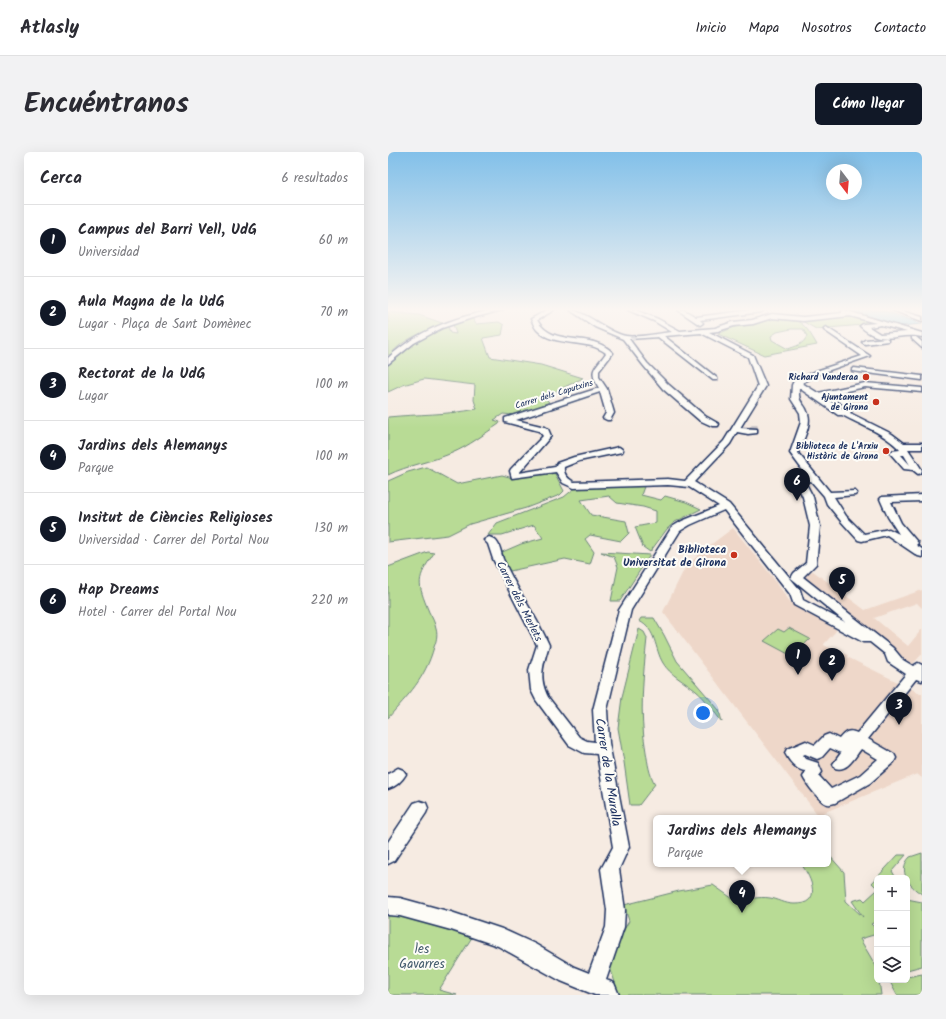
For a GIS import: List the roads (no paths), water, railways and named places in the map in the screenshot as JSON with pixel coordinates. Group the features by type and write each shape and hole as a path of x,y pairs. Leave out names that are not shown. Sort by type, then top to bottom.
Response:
{"street":[{"path":"388,362 401,349"},
{"path":"603,389 596,376 596,371 610,352 606,349"},
{"path":"634,349 666,387 702,418 715,424"},
{"path":"677,349 715,380"},
{"path":"687,484 727,442 762,386 752,356 740,349"},
{"path":"855,349 869,359"},
{"path":"833,357 843,364"},
{"path":"797,383 821,371 843,364 869,359"},
{"path":"869,359 868,372 870,386"},
{"path":"854,370 922,378"},
{"path":"896,375 896,381 922,384"},
{"path":"797,383 842,412 889,436 904,449 919,470"},
{"path":"797,383 795,400 804,413 805,422 794,451 828,495 832,504 852,526 863,531 882,534 889,532 922,554"},
{"path":"820,395 862,386 922,390"},
{"name":"Carrer dels Caputxins","path":"559,469 515,476 514,471 547,436 545,431 542,429 508,420 603,389 610,413 608,418"},
{"path":"832,393 851,406 848,411 842,412"},
{"path":"740,430 748,432 754,431"},
{"path":"904,449 922,446"},
{"path":"619,450 560,465 559,469 563,479 574,485 668,482 687,484 708,494 726,506 740,526 796,593 798,602 866,639 898,662 918,672 840,764"},
{"path":"899,469 919,470"},
{"path":"814,478 800,480 810,504 815,529 811,564 798,575 797,578 889,651 898,662"},
{"path":"828,495 852,493"},
{"path":"922,498 885,500 889,511 908,539 922,549"},
{"name":"Carrer de la Muralla","path":"602,990 615,927 616,910 610,869 621,847 603,748 600,710 625,610 676,529 686,523 726,506"},
{"name":"Carrer dels Merlets","path":"489,540 493,543 498,559 543,645 536,670 538,690 553,714 574,741 584,747 603,748"},
{"path":"850,736 859,741 889,758 865,779 829,798 811,777 814,772 813,768 809,765 802,765 792,754 806,747 817,753 828,740 840,747 850,736"},
{"path":"388,856 420,808"},
{"path":"388,906 400,907 451,921 502,938 568,974 602,990"}],"tunnel":[{"path":"754,431 753,429 758,428"}],"place":[{"name":"Richard Vanderaa","path":"866,377"},
{"name":"Ajuntament de Girona","path":"876,402"},
{"name":"Biblioteca de L'Arxiu Històric de Girona","path":"886,451"},
{"name":"Hap Dreams","path":"797,501"},
{"name":"Biblioteca Universitat de Girona","path":"734,555"},
{"name":"Insitut de Ciències Religioses","path":"842,600"},
{"name":"Campus del Barri Vell, UdG","path":"798,675"},
{"name":"Aula Magna de la UdG","path":"832,681"},
{"name":"Rectorat de la UdG","path":"899,725"},
{"name":"Jardins dels Alemanys","path":"742,913"}],"park label":[{"name":"les Gavarres","path":"422,956"}]}
